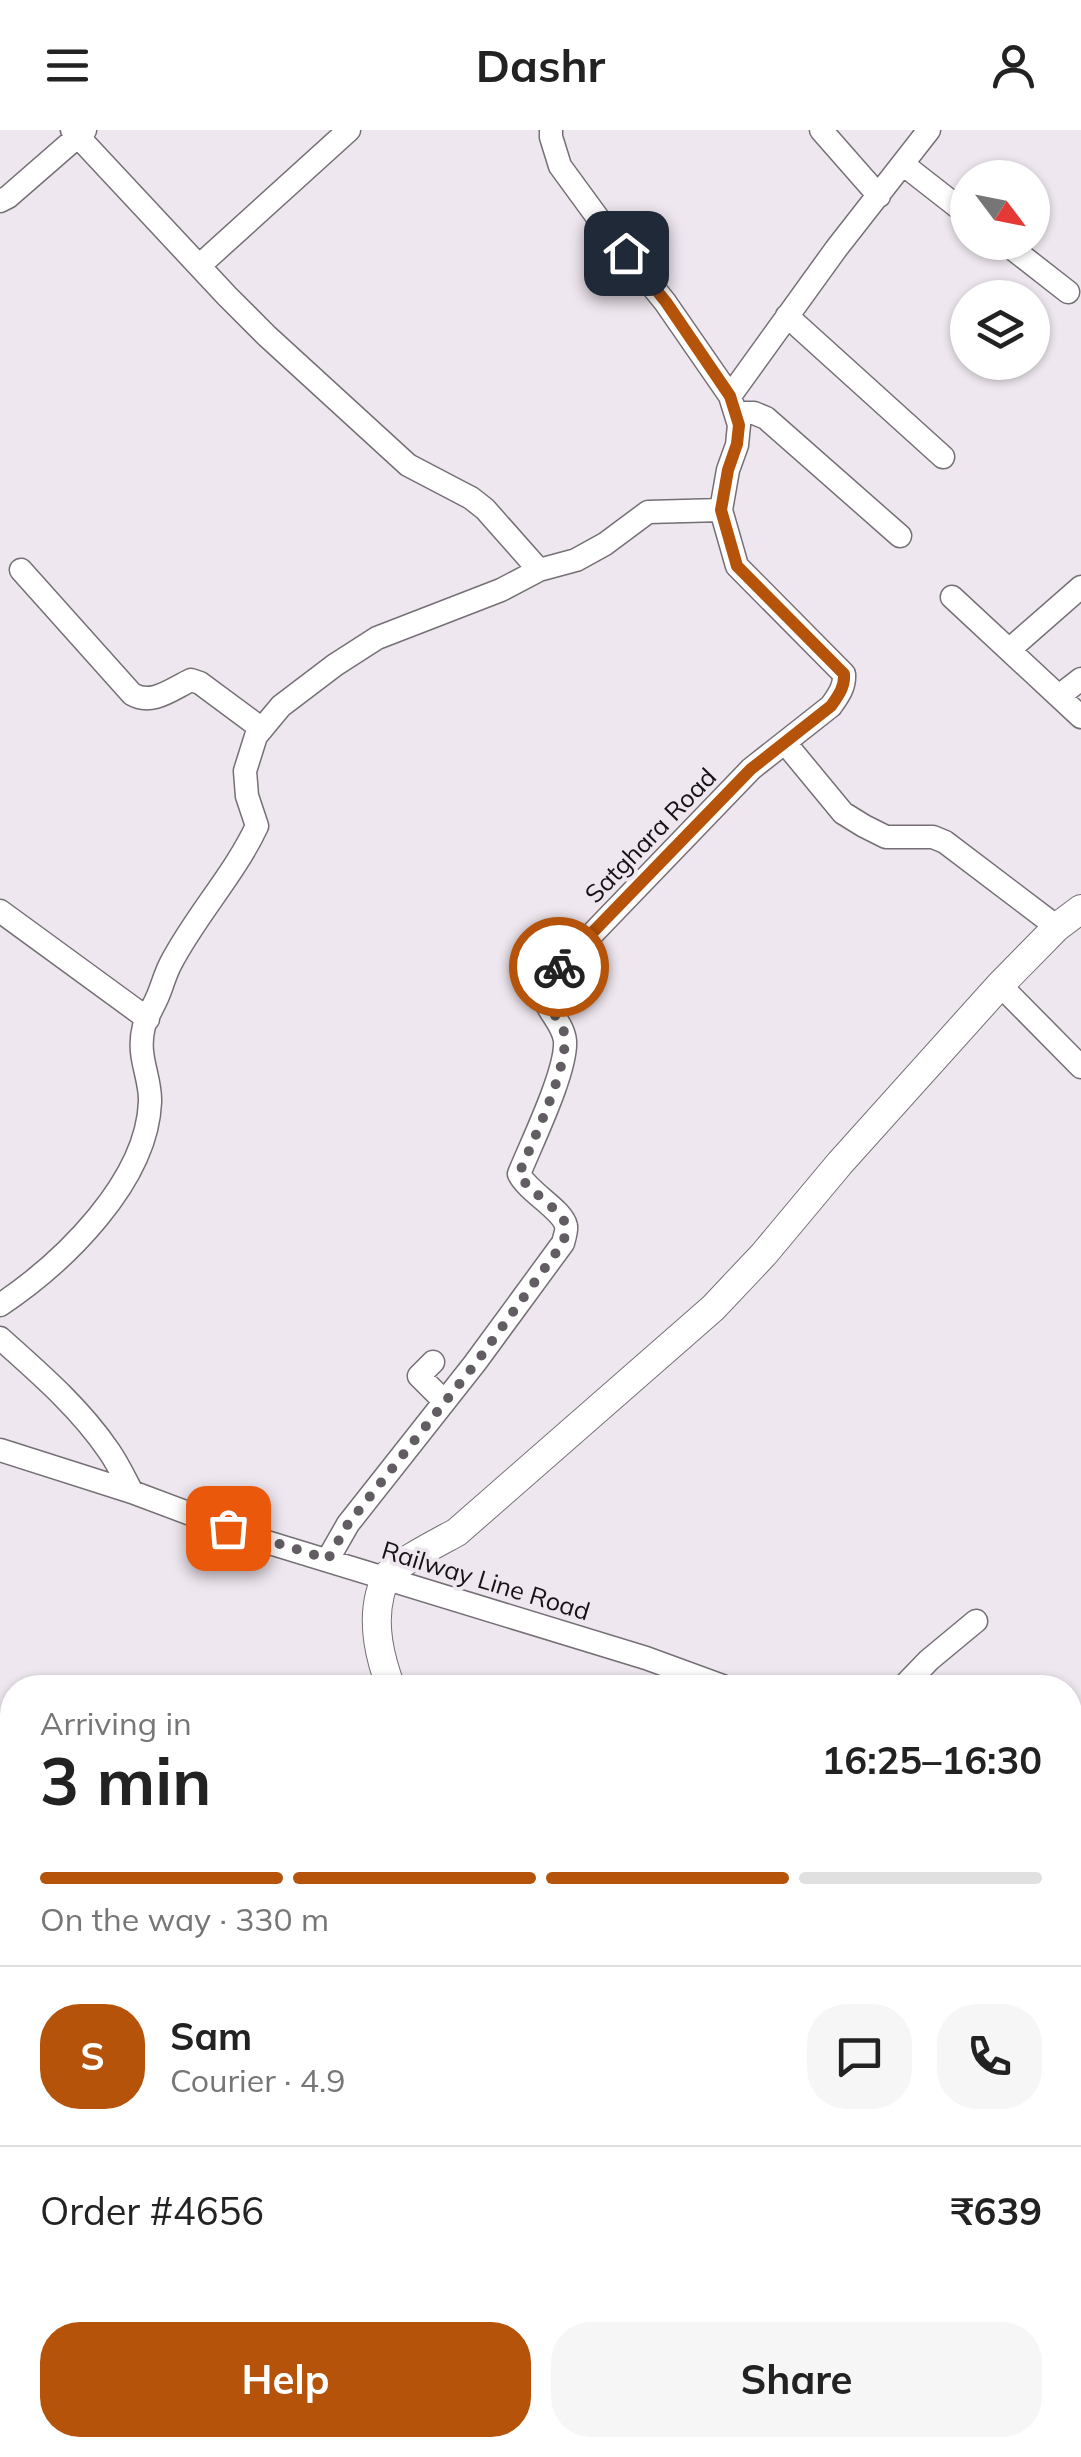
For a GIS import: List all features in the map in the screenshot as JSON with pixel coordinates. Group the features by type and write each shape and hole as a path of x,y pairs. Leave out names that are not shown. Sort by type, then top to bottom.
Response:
{"street":[{"path":"199,266 349,130"},
{"path":"551,130 560,166 666,302 733,405 766,418 900,536"},
{"path":"821,130 879,196"},
{"path":"733,405 788,316 929,130"},
{"path":"0,201 78,132 267,336 408,465 472,498 539,570"},
{"path":"904,166 950,200"},
{"path":"1027,260 1068,292"},
{"path":"788,316 942,457"},
{"name":"Satghara Road","path":"328,1559 348,1524 476,1363 563,1243 567,1228 563,1218 525,1186 519,1174 566,1046 563,1029 542,995 544,984 751,769 831,706 843,687 844,674 737,566 721,510 737,444 739,425 733,405"},
{"path":"0,1305 23,1290 74,1244 122,1185 142,1142 150,1100 141,1058 144,1026 171,963 257,826 247,796 246,771 256,736 281,706 334,664 377,638 501,590 539,570 576,560 648,512 721,510"},
{"path":"21,570 139,699 149,700 191,680 262,729"},
{"path":"1009,650 1081,587"},
{"path":"952,597 1081,717"},
{"path":"1060,696 1081,679"},
{"path":"786,744 843,813 886,836 933,837 945,842 1057,926"},
{"path":"386,1675 377,1633 378,1604 385,1578 457,1532 713,1308 1000,986 1057,926 1081,909"},
{"path":"0,911 148,1018"},
{"path":"1000,986 1081,1067"},
{"path":"0,1338 81,1415 111,1453 132,1492"},
{"path":"433,1362 420,1376 444,1400"},
{"name":"Railway Line Road","path":"0,1450 132,1492 260,1540 692,1675"},
{"path":"915,1675 976,1621"}],"way so far":[{"path":"228,1528 328,1559 348,1524 476,1363 563,1243 567,1228 563,1218 525,1186 519,1174 566,1046 563,1029 542,995 544,984 559,967"}],"route":[{"path":"559,967 751,769 831,706 844,680 844,674 737,566 721,510 739,425 730,396 666,302 626,253"}]}
